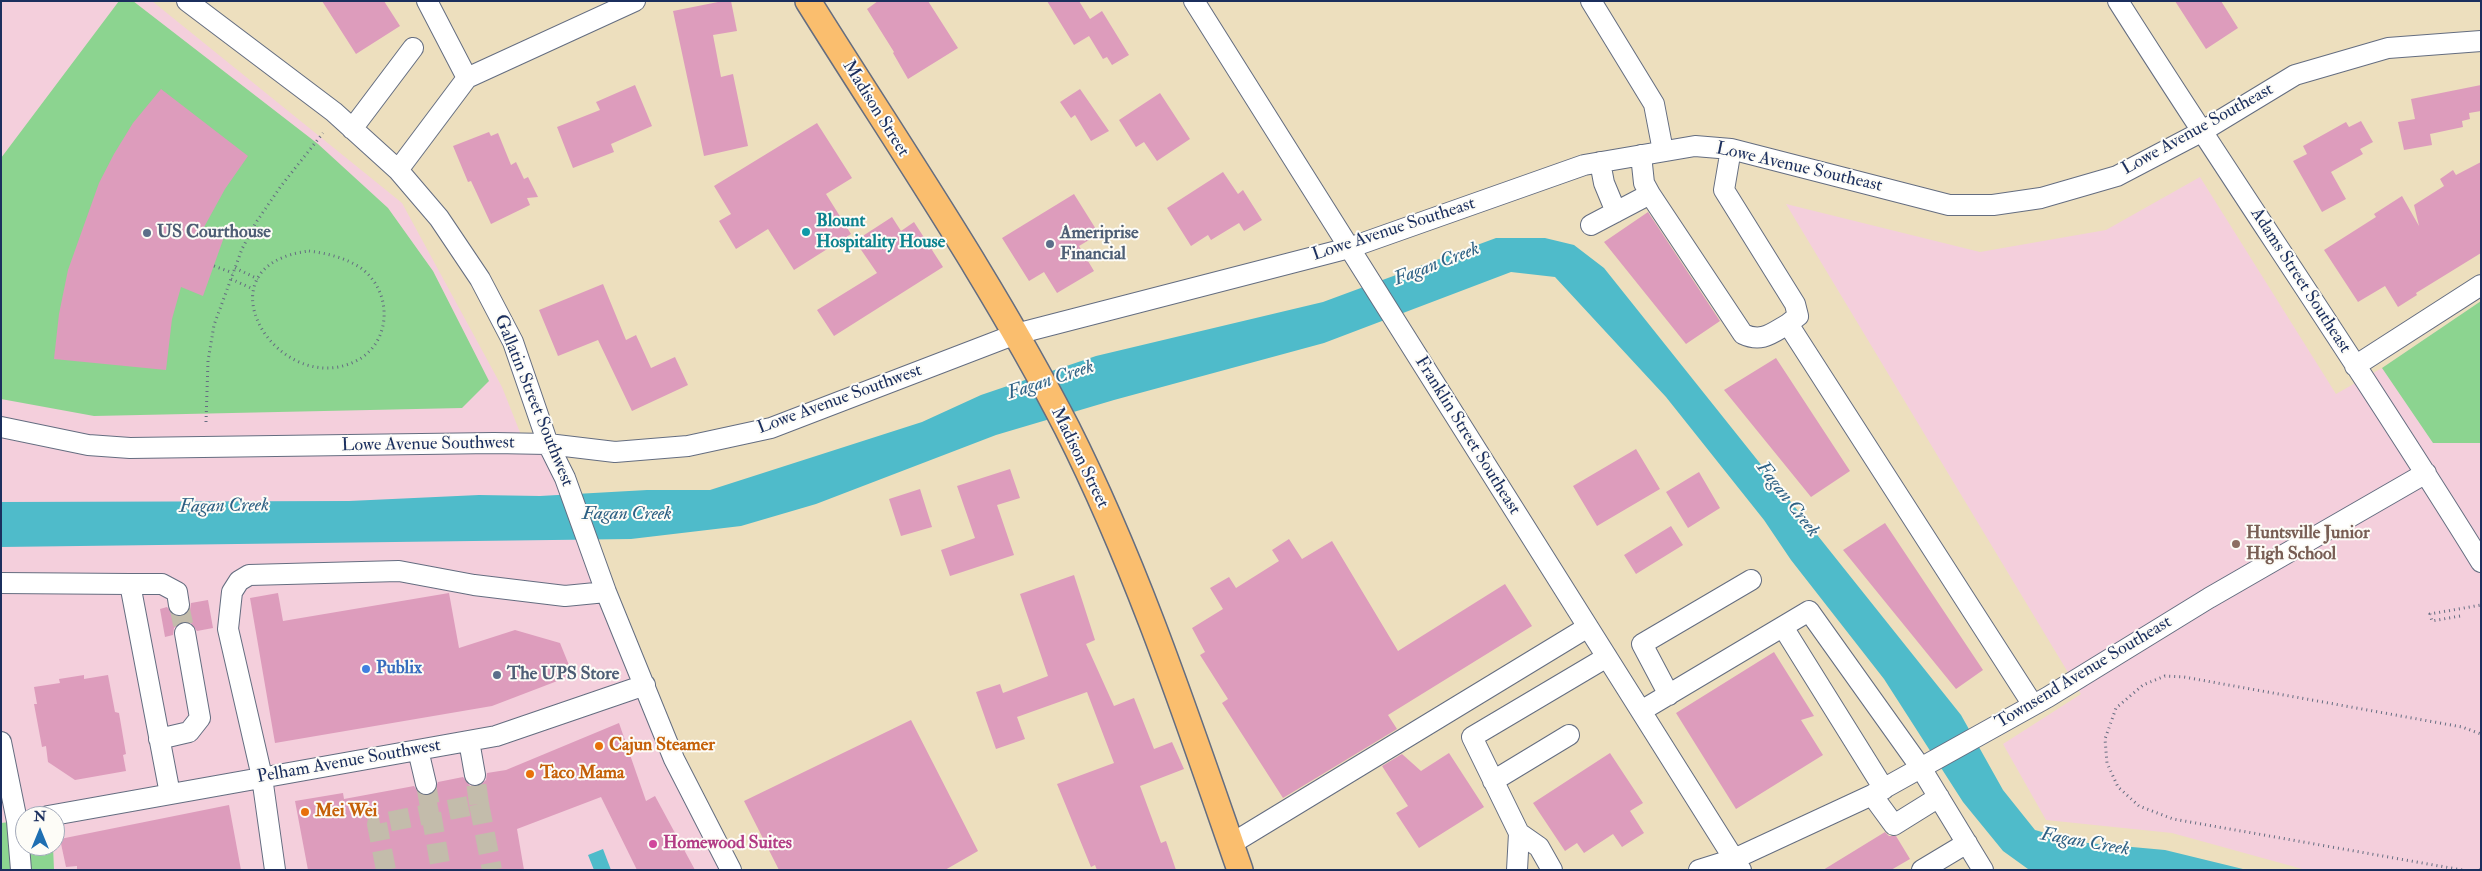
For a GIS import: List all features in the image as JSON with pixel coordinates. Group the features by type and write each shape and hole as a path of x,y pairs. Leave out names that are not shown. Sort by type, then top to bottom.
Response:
{"main road":[{"name":"Madison Street","path":"808,1 1016,334 1068,430 1113,529 1148,615 1192,731 1240,870"}],"street":[{"name":"Gallatin Street Southwest","path":"187,1 352,129 398,170 438,218 480,278 513,342 548,444 565,478 606,592 674,759 731,870"},
{"path":"427,1 467,78"},
{"path":"398,170 467,78 636,1"},
{"name":"Franklin Street Southeast","path":"1194,1 1738,865"},
{"path":"1591,1 1654,104 1663,152"},
{"name":"Adams Street Southeast","path":"2118,1 2201,132 2426,473 2481,562"},
{"name":"Lowe Avenue Southeast","path":"1016,334 1349,248 1584,165 1695,146 1731,149 1949,205 1993,205 2041,198 2117,176 2201,132 2295,75 2388,48 2481,41"},
{"path":"352,129 413,48"},
{"path":"1640,155 1644,183 1650,194 1743,334 1754,339 1765,337 1798,316 1795,304 1724,190 1731,149"},
{"path":"1600,162 1604,183 1616,212"},
{"path":"1591,225 1650,194"},
{"path":"2355,366 2481,286"},
{"path":"1788,324 2033,705"},
{"name":"Lowe Avenue Southwest","path":"1,427 88,445 130,448 548,444 614,452 688,446 771,428 1016,334"},
{"name":"Townsend Avenue Southeast","path":"1699,870 1738,865 1878,792 2033,705 2209,598 2426,473"},
{"path":"275,870 262,777 228,629 232,592 239,581 249,575 399,571 474,585 564,596 606,592"},
{"path":"1669,695 1642,644 1751,580"},
{"path":"1,583 162,584 177,592 180,605"},
{"path":"130,584 170,794"},
{"path":"1641,711 1810,612 1924,766 1939,797 1984,870"},
{"path":"1231,844 1588,627"},
{"path":"1783,627 1878,792 1894,825 1939,797"},
{"path":"160,739 189,732 200,718 185,633"},
{"path":"1552,870 1539,847 1519,833 1472,737 1607,657"},
{"name":"Pelham Avenue Southwest","path":"65,813 496,736 645,685"},
{"path":"1493,781 1569,735"},
{"path":"469,741 475,776"},
{"path":"1,742 21,870"},
{"path":"418,750 426,784"},
{"path":"1517,870 1519,833"},
{"path":"1922,870 1967,843"}],"path":[{"path":"206,422 208,361 214,325 235,268 255,224 281,186 323,133"},
{"path":"309,251 344,259 357,265 377,287 385,315 382,332 375,347 363,357 350,364 334,367 305,363 292,358 265,336 253,307 253,289 258,278 270,263 293,253 309,251"},
{"path":"214,266 233,273"},
{"path":"235,268 258,278"},
{"path":"231,279 253,289"},
{"path":"2460,616 2432,621 2430,614 2481,605"},
{"path":"2462,870 2173,819 2139,806 2118,787 2107,763 2105,739 2116,708 2144,685 2165,676 2184,677 2462,727 2481,734"}],"shaded area":[{"path":"1,1 152,1 402,203 502,387 525,445 548,444 645,685 736,870 1,870"},
{"name":"Huntsville Junior High School","path":"2200,177 2336,394 2382,368 2481,301 2481,870 2306,870 2172,833 2046,820 2003,744 2081,694 1786,204 1980,252 2106,230"}],"green space":[{"path":"119,1 133,1 318,144 388,208 433,271 489,381 462,408 94,416 1,399 1,158"},
{"path":"2481,301 2481,443 2433,443 2382,368"},
{"path":"15,821 15,856 53,856 54,870 1,870 1,823"}],"water":[{"name":"Fagan Creek","path":"1496,238 1545,238 1574,245 1604,268 1961,715 2003,790 2035,830 2077,842 2165,850 2247,870 2035,870 2028,869 2003,851 1963,802 1884,679 1791,560 1764,520 1666,397 1555,277 1511,272 1324,343 1114,400 996,435 816,504 741,526 631,539 1,547 1,502 349,501 479,495 540,496 647,490 710,490 922,422 981,395 1096,356 1323,302"},
{"path":"603,849 611,870 594,870 588,855"}],"building":[{"path":"322,1 384,1 400,26 356,54"},
{"path":"731,1 737,31 713,35 721,77 733,74 748,146 704,156 673,11"},
{"path":"878,1 928,1 958,48 908,79 894,52 867,9"},
{"path":"1047,1 1079,1 1090,19 1102,11 1129,55 1112,65 1107,57 1103,59 1089,36 1074,45"},
{"path":"2175,1 2221,1 2238,28 2206,49"},
{"path":"635,85 652,126 611,144 614,152 573,168 557,127 600,110 596,102"},
{"path":"2481,85 2481,111 2469,113 2470,119 2462,121 2463,127 2430,134 2432,145 2404,150 2398,122 2415,119 2411,99"},
{"name":"US Courthouse","path":"161,89 248,156 225,189 203,229 224,237 203,296 181,287 172,319 166,370 54,359 59,314 68,270 99,183 133,123"},
{"path":"1080,89 1109,131 1091,141 1075,115 1071,118 1060,102"},
{"path":"1160,93 1190,139 1157,161 1144,142 1136,147 1119,120"},
{"path":"2361,121 2373,142 2360,149 2363,154 2331,172 2346,199 2322,212 2293,161 2307,154 2303,146 2346,122 2349,127"},
{"path":"817,123 852,178 826,194 851,234 794,270 768,229 736,249 719,221 731,214 714,186"},
{"path":"489,132 491,136 498,133 511,165 516,162 524,179 528,177 538,197 527,198 530,205 491,224 471,181 468,182 453,146"},
{"path":"2481,162 2481,253 2416,293 2417,295 2398,307 2385,286 2358,302 2324,250 2376,217 2374,214 2402,196 2419,226 2414,205 2444,186 2440,179 2453,170 2456,175"},
{"path":"1223,172 1238,194 1243,190 1262,220 1244,231 1239,223 1211,240 1208,235 1191,246 1167,208"},
{"path":"1074,194 1099,234 1079,246 1094,271 1057,293 1044,272 1029,281 1002,238"},
{"path":"1648,212 1720,321 1686,344 1604,242"},
{"path":"892,217 901,231 914,222 943,267 834,336 817,310 877,273 855,241"},
{"path":"603,284 626,340 636,335 651,368 675,357 688,385 632,411 598,340 558,356 539,310"},
{"path":"1776,358 1850,471 1811,497 1724,390"},
{"path":"1636,449 1660,489 1597,526 1573,486"},
{"path":"1010,469 1020,498 997,505 1014,555 950,576 941,550 975,538 957,486"},
{"path":"1699,472 1720,508 1688,528 1666,492"},
{"path":"920,489 932,527 901,536 889,499"},
{"path":"1885,523 1983,670 1956,689 1843,550"},
{"path":"1671,526 1683,545 1636,574 1624,555"},
{"path":"1289,539 1302,559 1332,541 1398,651 1505,584 1532,626 1388,715 1397,729 1283,798 1222,703 1228,699 1200,655 1205,652 1192,628 1223,609 1210,588 1229,577 1236,588 1279,561 1272,550"},
{"path":"1074,575 1095,640 1086,644 1114,706 1134,698 1154,749 1172,742 1184,769 1140,786 1161,843 1166,841 1176,870 1097,870 1095,865 1091,867 1057,784 1114,763 1087,692 1017,717 1025,739 996,749 976,692 1000,684 1003,693 1048,676 1020,594"},
{"path":"278,593 283,621 449,593 459,648 515,630 560,643 573,675 492,706 275,743 250,598"},
{"path":"208,600 213,628 197,631 190,622 182,621 174,628 173,635 165,637 160,609 167,607 174,616 181,617 190,610 191,603"},
{"path":"1774,652 1814,716 1801,720 1823,755 1736,809 1676,713"},
{"path":"84,675 84,679 108,675 115,712 119,713 126,754 123,755 126,771 75,780 48,762 46,746 42,747 34,704 37,704 34,687 60,683 59,679"},
{"path":"911,720 978,851 945,870 779,870 744,801"},
{"path":"619,723 646,801 655,796 695,870 637,870 601,797 517,829 524,870 308,870 295,801 343,793 344,799 414,786 418,792 428,796 434,792 438,782 463,777 470,786 478,787 486,780 487,773 506,770"},
{"path":"1449,753 1484,807 1419,848 1396,813 1408,806 1382,766 1402,754 1421,771"},
{"path":"1610,753 1643,803 1630,811 1644,833 1622,847 1613,834 1584,853 1577,843 1565,851 1533,803"},
{"path":"229,805 241,870 77,870 77,866 66,867 64,856 65,838"},
{"path":"1885,832 1889,836 1896,836 1910,859 1891,870 1823,870"}],"tunnel":[{"path":"179,605 185,633"},
{"path":"386,870 377,824 479,804 475,775"},
{"path":"426,784 441,870"},
{"path":"479,804 492,870"}],"place":[{"name":"Blount Hospitality House","path":"806,232"},
{"name":"US Courthouse","path":"147,233"},
{"name":"Ameriprise Financial","path":"1050,244"},
{"name":"Huntsville Junior High School","path":"2236,544"},
{"name":"Publix","path":"366,669"},
{"name":"The UPS Store","path":"497,675"},
{"name":"Cajun Steamer","path":"599,746"},
{"name":"Taco Mama","path":"530,774"},
{"name":"Mei Wei","path":"305,812"},
{"name":"Homewood Suites","path":"653,844"}]}
